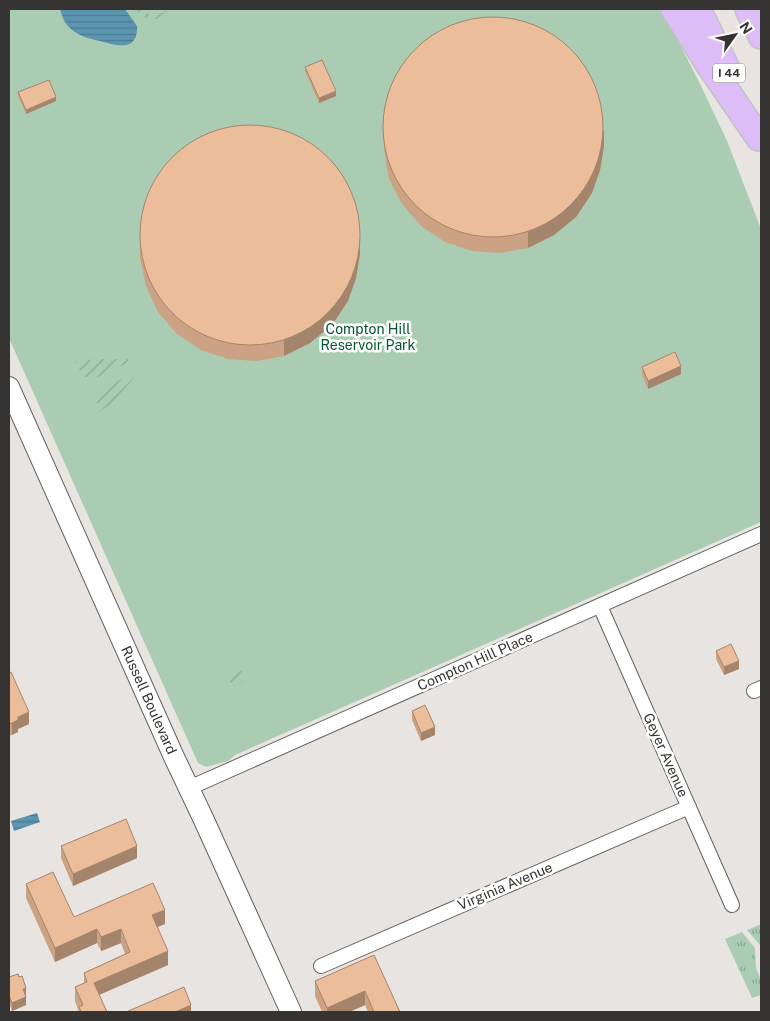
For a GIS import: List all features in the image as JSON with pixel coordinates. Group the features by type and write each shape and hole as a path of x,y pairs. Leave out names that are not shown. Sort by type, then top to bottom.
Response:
{"highway":[{"path":"674,9 760,141"},
{"name":"I 44","path":"698,9 760,141"},
{"path":"748,9 761,36"}],"main road":[{"name":"Russell Boulevard","path":"9,387 291,1012"}],"street":[{"name":"Compton Hill Place","path":"189,788 761,534"},
{"name":"Geyer Avenue","path":"600,606 732,905"},
{"name":"Virginia Avenue","path":"321,966 689,807"}],"green space":[{"name":"Compton Hill Reservoir Park","path":"9,9 662,9 727,141 761,229 761,522 235,755 228,761 206,767 198,763 9,338"},
{"path":"136,9 141,9 147,14 154,15 167,9 172,9 164,16 149,19 140,14"},
{"path":"94,359 128,359 129,362 98,377 85,377 75,362"},
{"path":"135,374 135,377 112,403 99,412 97,404 101,391 113,383"},
{"path":"233,669 239,669 244,674 242,683 233,685 228,680 228,674"},
{"path":"761,924 761,957 760,945 747,930"},
{"path":"742,932 755,948 756,968 761,980 761,995 752,998 725,939"}],"water":[{"path":"60,9 125,9 137,26 134,40 125,45 119,45 78,34 69,27"},
{"path":"37,813 40,822 14,831 11,821"}],"building":[{"path":"493,17 514,19 545,30 571,49 590,75 601,106 603,127 601,148 590,179 571,205 545,224 514,235 493,237 472,235 441,224 415,205 396,179 385,148 383,127 385,106 396,75 415,49 441,30 472,19"},
{"path":"322,60 336,91 319,98 305,67"},
{"path":"49,80 56,97 26,110 18,92"},
{"path":"250,125 271,127 302,138 328,157 347,183 358,214 360,235 358,256 347,287 328,313 302,332 271,343 250,345 229,343 198,332 172,313 153,287 142,256 140,235 142,214 153,183 172,157 198,138 229,127"},
{"path":"675,352 681,366 648,381 642,367"},
{"path":"731,644 739,661 724,667 716,651"},
{"path":"11,672 29,712 9,724 9,673"},
{"path":"425,705 435,727 421,733 412,711"},
{"path":"126,819 137,846 73,874 61,846"},
{"path":"53,872 74,917 153,883 165,910 152,915 168,951 94,983 107,1012 81,1012 79,1007 83,1005 75,987 87,982 84,973 130,952 121,929 101,937 97,929 55,948 26,884"},
{"path":"374,955 400,1012 374,1012 365,991 327,1008 315,981"},
{"path":"18,974 19,977 22,976 26,988 23,989 26,997 12,1003 9,995 9,977"},
{"path":"184,987 191,1005 175,1012 126,1012"}]}
